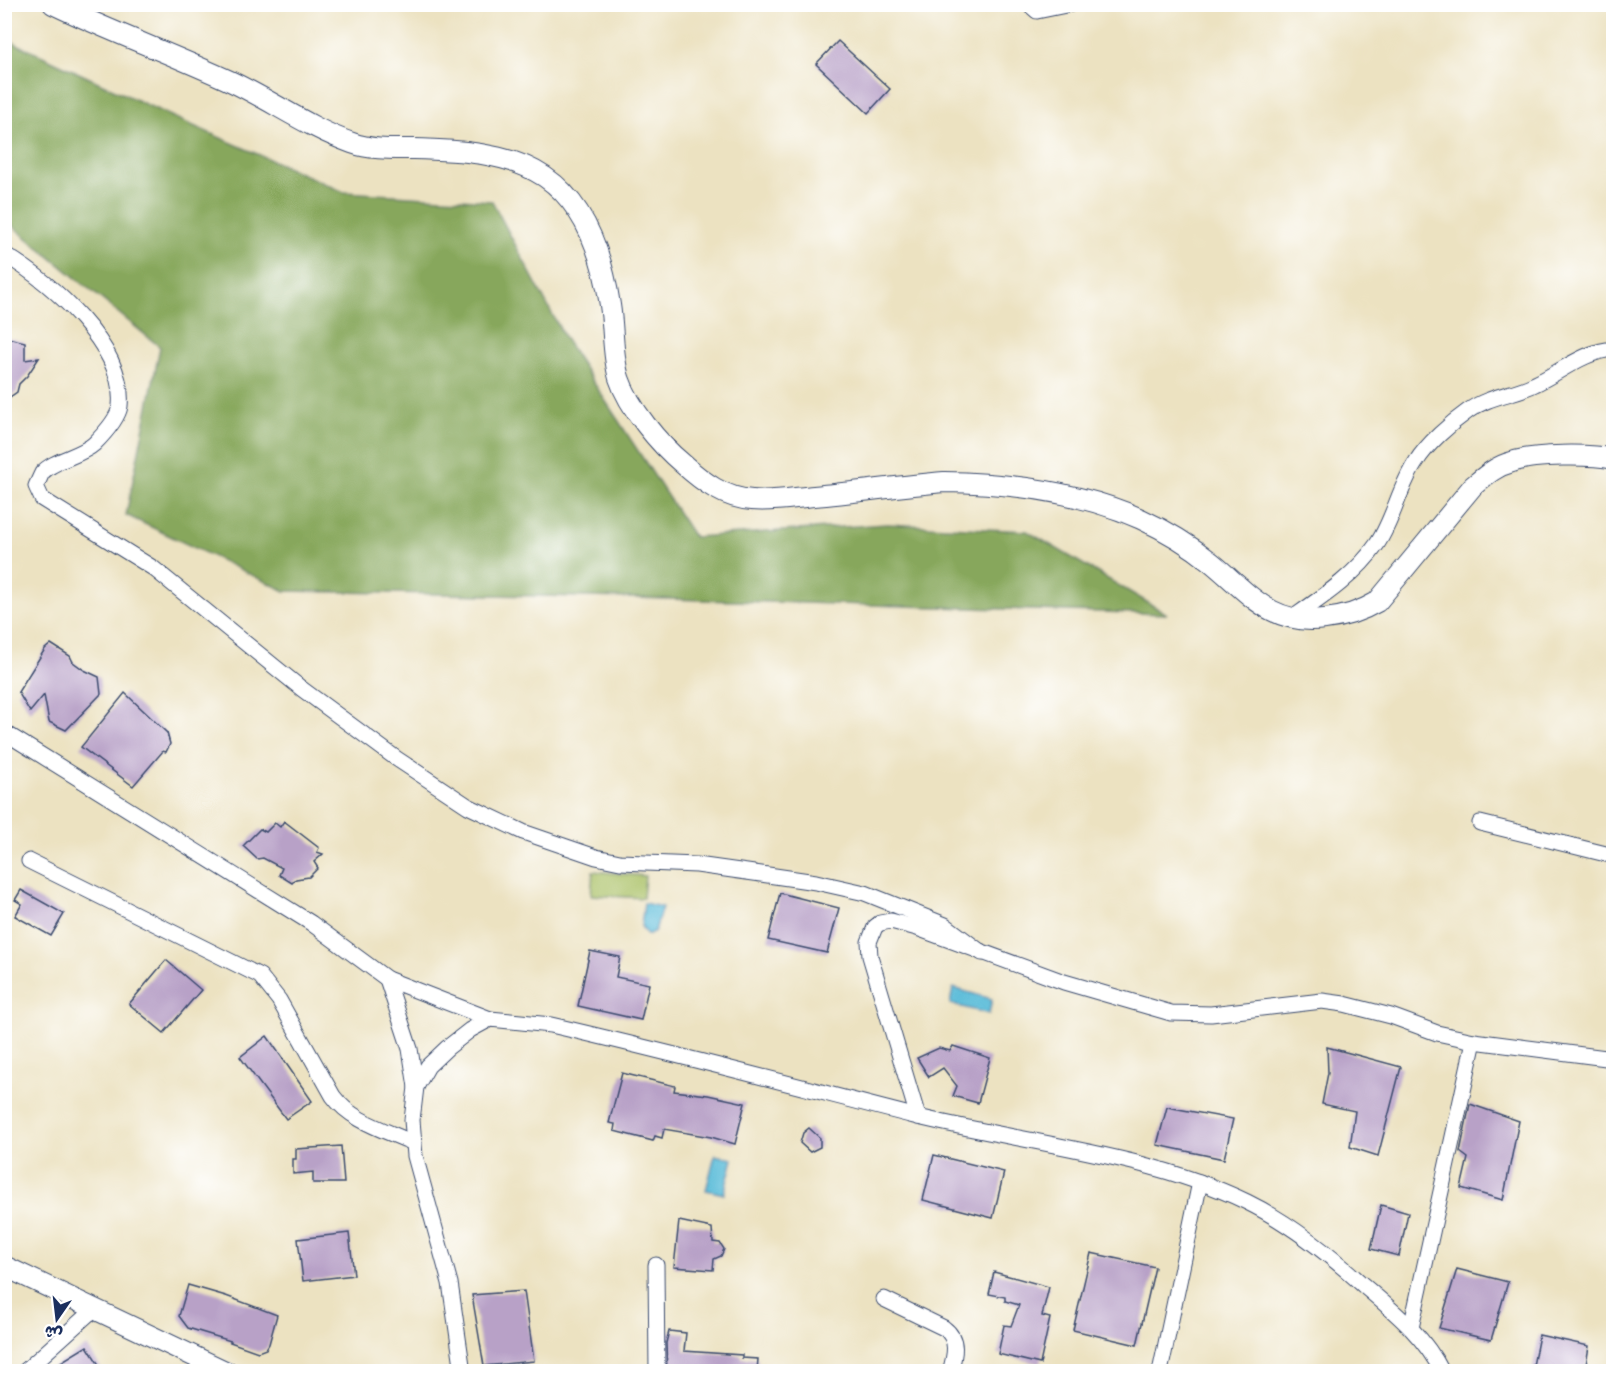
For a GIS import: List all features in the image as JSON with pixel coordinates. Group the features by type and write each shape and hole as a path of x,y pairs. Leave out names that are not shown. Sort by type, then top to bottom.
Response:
{"street":[{"path":"53,4 232,82 353,143 372,148 453,150 479,154 515,164 544,176 557,187 578,213 592,238 602,264 610,307 613,356 620,381 628,398 664,446 696,476 717,490 733,497 768,501 944,482 993,484 1052,493 1096,504 1149,524 1201,554 1264,607 1291,619 1310,621 1344,616 1364,610 1377,602 1473,486 1500,466 1514,461 1551,457 1614,459"},
{"path":"1029,4 1038,10 1071,4"},
{"path":"4,254 53,289 81,316 101,344 114,369 119,393 120,408 110,426 92,446 43,472 36,486 42,499 153,568 302,689 397,759 468,807 523,832 576,851 620,862 697,865 816,882 856,891 945,925 982,953"},
{"path":"1291,619 1323,597 1369,554 1383,533 1415,462 1452,424 1480,403 1528,387 1583,357 1598,351 1614,349"},
{"path":"4,732 311,923 387,979 490,1019 551,1025 918,1116 1105,1157 1200,1182 1250,1203 1287,1226 1352,1275 1411,1328 1435,1357 1442,1371"},
{"path":"1480,823 1614,856"},
{"path":"29,861 260,976 279,1000 341,1108 355,1117 413,1143"},
{"path":"918,1116 871,964 869,949 871,934 880,922 891,921 917,928 1064,982 1171,1013 1211,1014 1322,1001 1391,1016 1437,1033 1474,1041 1614,1059"},
{"path":"387,979 410,1049 416,1087 412,1120 415,1156 450,1283 463,1371"},
{"path":"416,1087 428,1066 447,1048 470,1030 490,1019"},
{"path":"1411,1328 1474,1041"},
{"path":"1160,1371 1200,1182"},
{"path":"656,1265 657,1371"},
{"path":"4,1266 227,1371"},
{"path":"884,1299 944,1328 951,1334 955,1343 955,1352 950,1371"},
{"path":"24,1371 95,1308"}],"green space":[{"path":"4,38 173,117 344,192 492,201 566,340 694,537 887,524 1027,531 1167,614 635,598 285,591 126,515 160,347 5,220"},
{"path":"593,871 645,876 643,898 591,895"}],"water":[{"path":"644,903 662,907 655,931 647,935 641,926"},
{"path":"953,988 992,999 989,1014 950,1004"},
{"path":"715,1155 733,1159 724,1194 706,1190"}],"building":[{"path":"838,41 890,89 868,113 816,64"},
{"path":"4,337 25,342 25,360 39,358 19,384 17,392 4,401"},
{"path":"51,644 70,656 73,662 84,670 99,677 101,694 66,730 49,722 44,695 30,712 18,692 45,649"},
{"path":"125,693 167,733 170,744 166,752 163,751 133,786 81,747"},
{"path":"284,821 319,848 317,852 323,854 314,862 318,868 309,877 296,879 292,883 279,875 282,868 263,858 257,859 243,846 260,829 266,832 275,823 280,827"},
{"path":"21,890 64,914 51,936 15,916 22,904 15,900"},
{"path":"780,893 839,908 827,953 768,940"},
{"path":"590,951 620,957 616,977 649,984 641,1020 578,1006"},
{"path":"166,960 201,990 164,1033 129,1004"},
{"path":"267,1036 312,1101 286,1119 240,1057"},
{"path":"953,1046 990,1058 978,1103 953,1096 957,1086 943,1068 929,1077 917,1058 939,1048 950,1051"},
{"path":"1327,1047 1401,1067 1378,1156 1350,1147 1355,1111 1322,1104 1328,1073"},
{"path":"622,1073 675,1086 674,1091 745,1103 735,1144 711,1137 664,1129 662,1138 655,1136 653,1141 614,1131 615,1124 609,1123"},
{"path":"1470,1104 1519,1121 1503,1200 1461,1188 1468,1158 1460,1152"},
{"path":"1167,1107 1233,1119 1224,1159 1157,1145"},
{"path":"809,1128 820,1138 820,1147 810,1152 800,1143 803,1133"},
{"path":"341,1146 344,1183 313,1183 313,1172 293,1174 296,1149"},
{"path":"934,1155 1004,1172 993,1218 923,1200"},
{"path":"1381,1205 1408,1213 1399,1256 1371,1249"},
{"path":"679,1221 712,1228 713,1242 720,1243 724,1249 721,1256 714,1259 713,1270 674,1267"},
{"path":"349,1233 354,1275 303,1281 298,1239"},
{"path":"1091,1253 1155,1267 1137,1345 1073,1330"},
{"path":"1457,1269 1508,1282 1491,1340 1439,1328"},
{"path":"994,1272 1049,1287 1042,1316 1050,1318 1040,1364 998,1354 1004,1325 1011,1326 1019,1305 1005,1301 1005,1297 989,1294"},
{"path":"188,1285 277,1315 266,1349 258,1352 188,1328 179,1316"},
{"path":"524,1291 534,1361 484,1366 472,1295"},
{"path":"669,1331 686,1333 684,1351 742,1355 742,1358 758,1359 757,1371 667,1371 666,1343"},
{"path":"1539,1335 1589,1346 1585,1371 1532,1371"},
{"path":"87,1346 103,1371 46,1371"}]}
